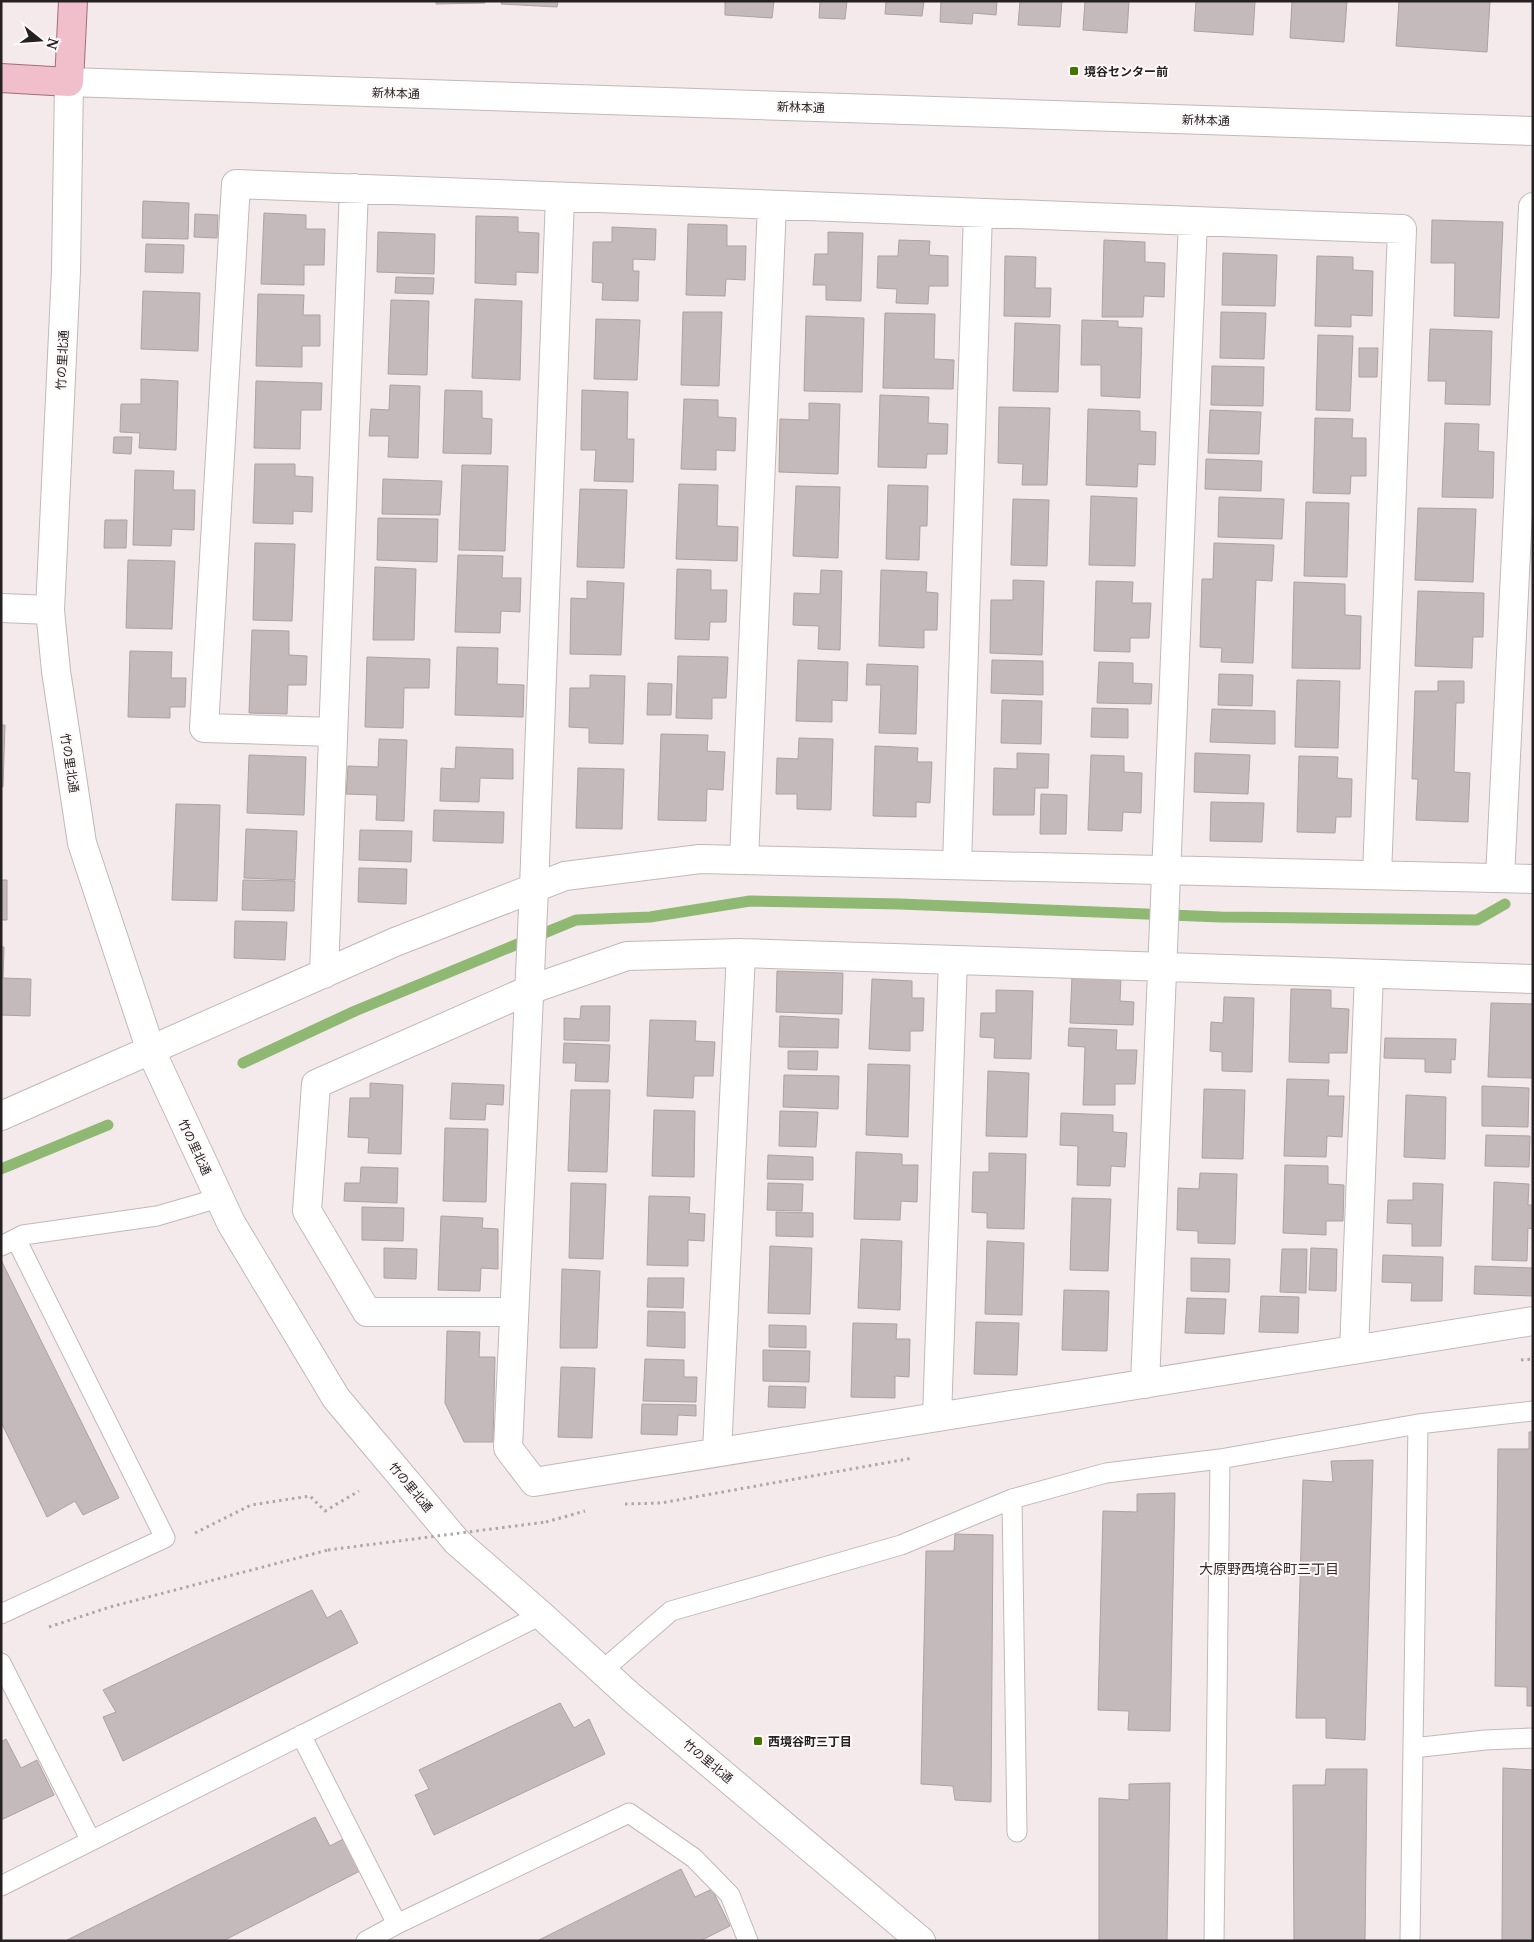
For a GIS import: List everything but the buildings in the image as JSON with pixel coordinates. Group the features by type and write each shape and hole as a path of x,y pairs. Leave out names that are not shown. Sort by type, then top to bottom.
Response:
{"main road":[{"path":"1,78 69,82 73,1"}],"street":[{"name":"新林本通","path":"69,82 1533,131"},
{"name":"竹の里北通","path":"69,82 66,271 50,610 56,671 82,843 151,1051 231,1223 336,1398 451,1534 631,1697 921,1941"},
{"path":"333,732 204,728 236,184 1402,229 1377,875"},
{"path":"324,974 354,188"},
{"path":"560,196 534,888 508,1448 534,1482 1533,1321"},
{"path":"744,860 772,205"},
{"path":"1500,878 1533,207"},
{"path":"958,865 978,213"},
{"path":"1145,1384 1193,221"},
{"path":"1,608 50,610"},
{"path":"1,1116 395,942 565,876 700,859 1533,878"},
{"path":"717,1452 741,953"},
{"path":"514,1312 368,1312 307,1211 316,1084 529,990 627,956 741,953 1533,979"},
{"path":"937,1417 953,960"},
{"path":"1354,1350 1369,974"}],"lane":[{"path":"1,1614 166,1538 8,1242 24,1235 157,1216 219,1198"},
{"path":"603,1670 670,1611 901,1545 1012,1499 1106,1473 1220,1459 1418,1424 1533,1411"},
{"path":"1410,1941 1418,1424"},
{"path":"1214,1941 1220,1459"},
{"path":"1012,1499 1017,1832"},
{"path":"1,1886 541,1615"},
{"path":"1,1662 91,1841"},
{"path":"301,1735 397,1924"},
{"path":"1413,1748 1485,1740 1533,1738"},
{"path":"366,1941 397,1924 628,1813 694,1858 730,1895 748,1941"}],"path":[{"path":"166,1538 184,1538 251,1505 310,1496 325,1511 359,1491"},
{"path":"47,1628 110,1607 328,1550 546,1522 588,1510"}],"waterway":[{"path":"243,1063 355,1011 576,920 650,917 750,901 900,904 1220,917 1477,920 1505,904"},
{"path":"1,1169 108,1125"}],"place":[{"name":"境谷センター前","path":"1074,71"},
{"name":"西境谷町三丁目","path":"758,1741"}],"district":[{"name":"大原野西境谷町三丁目","path":"1269,1568"}]}
